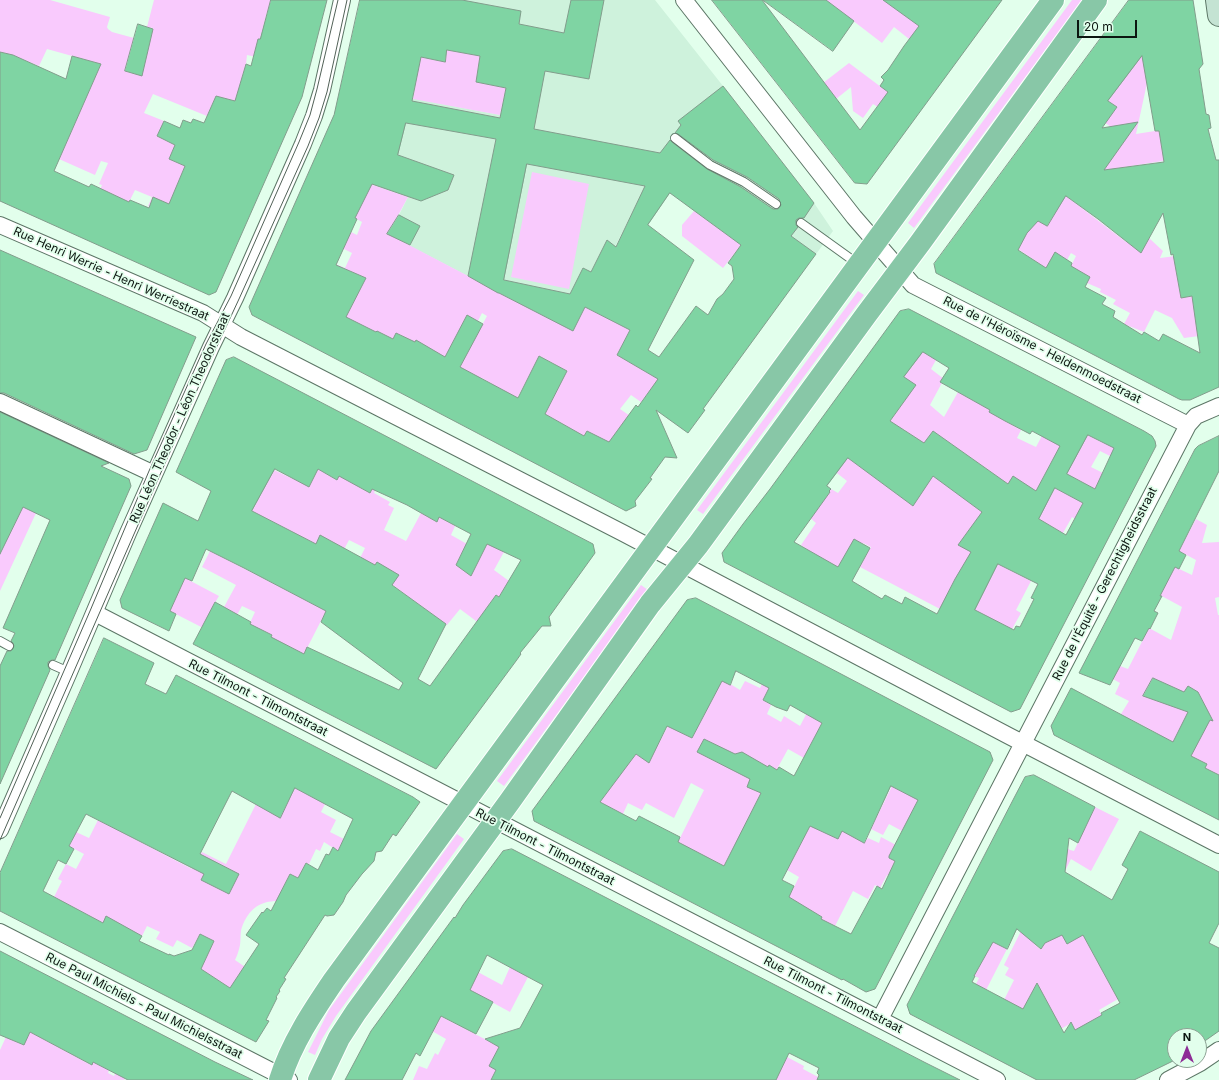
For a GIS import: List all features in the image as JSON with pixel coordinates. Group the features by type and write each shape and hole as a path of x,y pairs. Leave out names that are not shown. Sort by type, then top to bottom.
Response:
{"main road":[{"path":"283,1079 293,1048 316,1006 334,980 1053,0"},
{"path":"319,1080 343,1031 510,802 650,604 698,544 900,270 1096,0"}],"street":[{"name":"Rue Léon Theodor - Léon Theodorstraat","path":"0,830 154,474 303,144 322,90 342,0"},
{"name":"Rue de l'Héroïsme - Heldenmoedstraat","path":"684,0 854,217 913,284 1188,425"},
{"path":"1217,0 1219,15"},
{"name":"Rue Henri Werrie - Henri Werriestraat","path":"0,225 196,310 241,337 682,564 1219,845"},
{"path":"0,402 154,474"},
{"path":"1188,425 1196,416 1219,406"},
{"name":"Rue de l'Équité - Gerechtigheidsstraat","path":"880,1019 1188,425"},
{"name":"Rue Tilmont - Tilmontstraat","path":"94,613 997,1080"},
{"name":"Rue Paul Michiels - Paul Michielsstraat","path":"0,932 283,1079"},
{"path":"1168,1080 1195,1066 1219,1050"}],"lane":[{"path":"675,138 710,165 744,182 776,204"},
{"path":"801,223 859,264"},
{"path":"0,641 9,646"},
{"path":"53,665 69,672"}],"shaded area":[{"path":"0,0 50,0 110,17 107,27 108,29 112,32 134,38 125,71 134,74 148,50 153,28 147,27 154,0 276,0 267,12 260,39 266,59 247,55 242,77 255,107 216,96 207,116 153,94 144,113 164,121 157,136 175,145 169,159 185,166 165,214 148,206 152,197 135,190 129,202 97,198 102,185 99,184 108,163 101,161 95,175 59,159 101,64 47,49 39,66 12,55 0,52"},
{"path":"360,0 655,0 814,203 833,231 794,284 655,182 632,213 573,331 387,234 397,219 408,197 313,164 332,119 351,126 411,98 500,115 511,62"},
{"path":"826,0 883,0 929,33 919,47 894,27 882,43"},
{"path":"1072,0 1082,0 914,228 908,223"},
{"path":"447,50 480,56 476,82 506,88 500,115 413,99 415,87 387,72 421,56 445,62"},
{"path":"1142,53 1152,60 1136,134 1180,127 1169,160 1118,168 1112,176 1095,163 1119,133 1100,119 1113,112 1117,107 1108,101"},
{"path":"849,63 889,93 878,107 873,104 863,118 853,111 851,87 836,99 823,83"},
{"path":"532,172 589,184 569,289 511,277"},
{"path":"364,182 408,197 388,234 573,331 585,307 630,330 617,355 651,375 670,378 647,394 641,402 631,395 620,409 633,418 620,427 617,431 615,451 587,431 584,436 545,414 567,371 540,356 515,402 490,390 492,384 482,378 477,387 457,372 487,316 482,313 478,321 467,316 442,363 416,341 412,348 412,341 399,334 396,334 393,339 363,326 343,322 366,278 349,271 335,297 319,257 345,268 352,253 338,246 345,229 357,235 362,222 355,218"},
{"path":"1066,196 1126,242 1149,238 1163,251 1160,258 1176,256 1177,276 1181,298 1193,296 1199,336 1184,338 1172,318 1155,310 1144,332 1124,324 1130,313 1113,304 1116,300 1100,292 1101,289 1087,283 1090,277 1086,275 1077,294 1061,286 1076,256 1071,253 1067,260 1046,268 1018,249 1015,219 1054,212"},
{"path":"694,211 741,245 723,268 682,236 682,225"},
{"path":"858,291 864,295 703,514 697,510"},
{"path":"921,348 936,360 931,369 944,379 930,405 944,417 958,392 974,401 977,395 1005,421 1021,430 1017,438 1036,447 1045,430 1088,435 1101,442 1122,448 1116,459 1100,451 1091,467 1103,473 1095,489 1067,474 1070,468 1053,459 1031,500 933,431 924,444 904,429 900,430 890,422 900,407 894,403 896,383 912,367"},
{"path":"844,455 913,506 933,476 989,517 968,532 963,538 991,577 998,564 1031,581 1016,610 1021,613 1012,629 986,627 990,618 975,610 940,609 860,567 871,547 863,543 844,575 801,545 816,523 808,516 826,497 831,489 838,493 847,481 833,470"},
{"path":"300,466 309,487 318,469 336,480 343,468 360,488 370,493 373,487 376,488 374,493 390,502 388,505 394,508 384,530 406,541 421,513 437,522 439,517 455,526 451,535 467,544 456,565 471,576 487,544 505,550 494,570 509,581 499,597 496,595 489,604 494,608 488,630 460,609 447,625 359,560 365,548 349,540 340,557 252,511 274,470 293,479"},
{"path":"1055,488 1083,503 1075,519 1072,517 1063,533 1032,515 1047,503"},
{"path":"21,506 36,513 0,591 0,554 15,523"},
{"path":"1196,519 1207,525 1202,543 1219,542 1219,597 1215,598 1219,615 1219,775 1205,768 1207,764 1191,756 1190,757 1155,732 1121,714 1129,701 1115,694 1120,683 1113,679 1120,666 1128,669 1149,628 1171,640 1182,607 1158,594 1161,574 1169,578 1175,567 1192,575 1196,560 1179,551"},
{"path":"210,551 326,611 302,658 290,647 269,640 272,635 264,631 256,646 249,625 255,612 242,606 237,615 224,607 236,585 202,567"},
{"path":"185,578 219,596 213,606 211,632 164,608 177,595"},
{"path":"641,585 648,590 504,786 497,781"},
{"path":"699,665 740,690 745,681 760,688 766,677 777,674 763,700 771,705 767,714 781,722 784,716 800,726 812,703 828,711 804,758 788,749 724,866 709,858 706,861 678,842 704,790 691,783 674,818 646,803 642,810 628,803 623,814 600,802 627,761 630,762 636,754 649,762 668,726 692,738 704,714"},
{"path":"892,786 925,803 902,831 889,824 883,835 871,829"},
{"path":"295,788 325,804 321,812 336,820 330,832 344,839 338,851 324,842 320,851 316,849 309,864 306,863 298,878 290,874 281,892 281,901 267,902 257,906 248,915 241,929 240,945 235,960 251,971 238,993 201,969 214,941 200,934 192,948 177,940 173,947 156,939 160,932 147,926 142,936 97,920 54,897 62,881 58,879 66,864 76,869 84,854 69,846 76,832 89,838 98,820 192,869 202,852 226,864 256,804 284,809"},
{"path":"1095,807 1119,819 1091,871 1071,859 1065,871 1048,869 1067,848 1074,851"},
{"path":"817,813 864,843 868,838 879,843 881,837 896,845 889,858 895,861 891,869 893,869 889,876 887,875 880,888 875,885 868,899 853,891 835,926 832,924 829,930 818,925 822,917 812,911 783,909 799,877 787,870"},
{"path":"457,834 464,839 336,1016 322,1039 315,1055 308,1052 329,1010"},
{"path":"1078,926 1118,999 1099,1010 1105,1022 1084,1051 1071,1023 1061,1029 1037,983 1022,1012 1004,1000 1014,980 1005,975 1009,968 1004,965 1023,927 1039,935 1034,944 1040,949 1043,943"},
{"path":"990,940 1007,949 985,992 975,986 979,978 970,974 978,969"},
{"path":"510,967 528,977 510,1012 453,981 476,971 502,985"},
{"path":"440,1016 506,1050 491,1080 413,1080 419,1066 427,1069 435,1053 438,1055 446,1039 432,1031"},
{"path":"30,1032 91,1065 93,1062 109,1070 108,1073 114,1076 116,1072 126,1077 124,1080 0,1080 0,1050 6,1037 23,1045"},
{"path":"787,1057 804,1066 803,1069 818,1077 817,1080 776,1080"}],"building":[{"path":"271,0 327,0 302,97 216,292 209,295 0,201 0,52 13,55 66,79 72,56 101,64 54,171 89,187 91,184 129,202 130,200 149,208 153,197 169,204 185,166 169,159 175,145 157,136 164,121 180,128 183,120 191,123 193,119 204,123 216,96 235,101 246,64 251,66"},
{"path":"360,0 462,0 521,11 519,24 564,33 571,0 604,0 589,79 545,71 534,129 660,153 670,140 707,169 741,187 773,209 778,209 781,205 779,199 747,177 713,160 675,133 681,125 678,121 723,86 814,203 804,218 799,218 796,220 796,225 798,227 791,236 816,254 703,409 705,410 688,433 656,410 677,458 665,457 650,478 652,479 635,501 636,506 626,511 252,315 249,307 334,115","holes":["447,50 480,56 476,82 506,88 500,118 412,101 421,57 445,62","406,123 496,139 468,276 573,331 585,307 630,330 617,355 658,379 638,407 636,405 609,442 587,431 584,436 545,414 567,371 539,356 518,398 460,367 483,324 467,315 445,357 416,340 415,342 396,333 393,339 346,317 366,278 336,265 357,219 355,218 372,184 421,201 448,190 454,175 398,155","527,164 645,186 616,247 607,240 591,272 583,268 570,294 504,280","670,193 741,245 728,263 732,266 734,279 723,294 717,299 708,315 696,306 659,357 648,350 694,260 648,225"]},
{"path":"712,0 762,0 860,130 888,92 880,86 884,80 881,77 888,70 919,26 883,0 1002,0 867,184 855,183"},
{"path":"763,0 826,0 854,21 833,51"},
{"path":"1129,0 1193,0 1203,64 1199,69 1206,114 1209,115 1211,128 1208,129 1216,160 1219,160 1219,387 1190,400 1179,399 936,273 934,264","holes":["1142,56 1155,131 1159,131 1164,162 1104,170 1138,122 1102,128 1117,107 1108,101","1066,196 1141,253 1163,213 1171,255 1173,254 1181,298 1192,296 1200,353 1163,334 1159,341 1144,332 1142,335 1113,317 1115,311 1102,304 1106,298 1085,287 1090,277 1071,266 1072,263 1055,252 1046,268 1018,250 1027,233 1038,221 1047,226"]},
{"path":"138,24 153,29 142,76 125,71"},
{"path":"399,215 420,226 410,245 387,234"},
{"path":"0,250 196,337 147,450 134,454 4,393 0,393"},
{"path":"909,309 1144,431 1152,436 1155,441 1156,446 1020,709 1011,712 724,562 722,553 900,311","holes":["923,352 949,368 940,382 990,410 989,412 1005,421 1030,434 1032,431 1060,446 1036,491 1013,476 1008,484 933,431 924,443 890,421 916,385 904,377","1088,435 1114,448 1095,489 1067,474","848,458 913,506 933,476 982,512 958,545 971,552 937,614 905,597 902,604 885,595 882,599 852,581 870,548 854,539 838,567 794,542 831,489 827,486","1055,488 1083,503 1066,535 1039,519","998,564 1038,584 1031,598 1034,599 1020,627 1016,626 1014,630 975,610"]},
{"path":"234,357 593,544 595,553 549,617 551,626 542,626 520,653 521,654 516,661 436,769 193,644 215,602 251,622 250,624 272,635 271,637 304,654 307,647 399,690 403,683 321,622 326,611 244,568 206,549 192,581 185,578 170,611 176,614 169,631 122,608 120,600 163,503 198,521 211,491 176,472 226,360","holes":["275,469 309,487 318,469 337,480 339,476 370,493 372,489 407,505 437,522 439,517 471,534 456,565 471,576 487,544 521,560 499,597 496,595 430,686 418,679 446,624 392,585 399,575 377,562 375,565 320,535 316,544 252,511"]},
{"path":"0,412 109,463 101,466 129,479 131,486 55,660 48,662 50,670 0,784 0,666 7,651 11,651 14,646 11,641 15,633 3,628 50,520 23,507 0,554"},
{"path":"1219,436 1219,471 1179,551 1186,555 1179,569 1175,567 1160,596 1162,596 1154,611 1158,613 1150,629 1149,628 1142,641 1135,638 1110,685 1079,673 1195,449 1198,446"},
{"path":"696,598 990,752 993,760 875,989 866,992 534,821 532,811 687,600","holes":["736,671 769,688 763,700 787,711 790,705 822,723 794,776 779,767 777,770 769,765 768,767 742,752 735,754 704,739 697,752 750,779 747,787 761,793 724,866 678,842 680,837 639,816 636,821 600,802 636,754 649,763 667,726 692,738 722,681 730,685","891,786 918,800 889,856 889,858 895,861 882,889 877,886 851,934 821,919 822,917 789,897 794,886 782,880 810,826 838,839 842,831 864,843"]},
{"path":"104,638 154,663 145,684 166,694 176,675 413,797 420,802 396,836 393,834 382,851 376,852 374,861 346,895 334,915 325,915 284,978 286,979 279,990 280,991 276,997 277,998 266,1020 269,1021 256,1042 0,911 0,873","holes":["295,788 353,819 338,851 333,847 329,855 326,854 318,870 306,863 298,878 290,874 271,911 267,908 263,913 262,912 246,935 259,944 230,988 201,969 214,941 200,934 192,950 174,956 169,955 139,941 142,936 106,916 103,923 43,891 58,860 66,864 74,849 69,846 86,814 204,874 201,880 229,894 239,874 200,854 232,791 280,818"]},
{"path":"1153,678 1184,692 1188,686 1198,692 1213,721 1210,720 1191,756 1207,764 1205,768 1219,775 1219,820 1054,735 1051,726 1071,688 1173,742 1188,712 1143,696"},
{"path":"1034,775 1095,807 1078,843 1069,838 1065,872 1112,900 1128,869 1122,865 1140,831 1219,872 1219,923 1209,943 1219,948 1219,1031 1207,1039 1207,1028 1167,1028 1167,1064 1134,1080 1037,1080 910,1014 907,1005 1025,777","holes":["1017,929 1041,949 1045,943 1062,935 1067,944 1083,935 1120,1003 1101,1013 1102,1015 1075,1030 1071,1022 1064,1033 1037,983 1023,1009 972,982 993,942 1007,949"]},
{"path":"512,849 960,1080 817,1080 819,1068 789,1053 776,1080 491,1080 496,1070 489,1066 499,1047 485,1039 520,1028 543,985 487,955 470,990 493,1002 476,1034 441,1016 420,1056 416,1053 402,1080 345,1080 371,1031 503,851"},
{"path":"0,951 215,1062 253,1080 128,1080 93,1062 92,1065 30,1032 24,1045 0,1035"}],"tram line":[{"path":"0,818 149,471 206,344 231,296 299,142 310,115 338,0"},
{"path":"0,840 205,372 308,146 327,92 347,0"}]}
